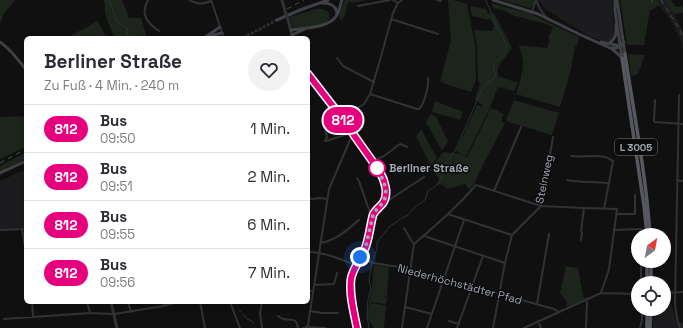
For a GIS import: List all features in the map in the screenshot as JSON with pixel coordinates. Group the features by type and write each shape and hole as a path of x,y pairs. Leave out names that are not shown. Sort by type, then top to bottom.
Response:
{"highway":[{"name":"L 3005","path":"626,54 643,169 650,228"},
{"name":"L 3005","path":"622,58 644,206 646,228"},
{"path":"647,316 647,328"},
{"path":"650,328 651,316"}],"main road":[{"path":"277,20 328,0"},
{"path":"291,30 329,23 336,18 342,0"},
{"path":"493,0 533,12 580,35 608,44 621,46 626,54"},
{"name":"L 3005","path":"616,0 615,11 622,58"},
{"name":"L 3005","path":"616,0 626,54"},
{"path":"320,3 327,3 334,6 337,12 336,18"},
{"path":"608,44 616,35 615,11"},
{"path":"207,36 220,27"},
{"path":"295,36 307,28"},
{"path":"211,36 222,33"},
{"path":"594,40 610,48 622,58"},
{"path":"0,42 14,54 24,67"},
{"path":"610,48 621,46 624,42"},
{"path":"0,173 24,163"}],"street":[{"path":"148,0 145,15 147,22 159,31"},
{"path":"189,0 198,4 211,1 223,36"},
{"path":"282,0 293,36"},
{"path":"358,6 390,0"},
{"path":"393,0 398,3"},
{"path":"341,118 364,104 370,94 395,7 402,0"},
{"path":"437,0 441,1"},
{"path":"533,12 536,0"},
{"path":"536,0 538,6 547,18"},
{"path":"533,12 537,10 538,6"},
{"path":"391,19 438,34"},
{"path":"337,58 343,66 374,82"},
{"path":"310,76 380,172 384,182 386,195 384,201 373,215 365,250 356,265 352,278 351,285 357,328"},
{"path":"370,94 419,109 422,106 428,84 428,78"},
{"path":"679,95 676,180 675,307 680,328"},
{"path":"655,100 655,122 683,124"},
{"path":"339,114 324,124 327,137 325,141 351,133"},
{"path":"494,191 521,127"},
{"path":"305,328 308,325 329,189 350,140 354,136"},
{"name":"Steinweg","path":"512,235 541,206 553,137"},
{"path":"372,161 384,156 400,144 407,147"},
{"path":"572,156 597,156 612,160 613,162 604,209"},
{"path":"384,201 390,200 424,177"},
{"path":"356,178 359,181 369,210 373,215"},
{"path":"567,180 580,183 608,183"},
{"path":"676,180 683,181"},
{"path":"402,328 414,244 448,214 476,185 541,206 617,209 607,276 601,293"},
{"path":"616,214 635,214 635,195"},
{"path":"310,198 327,199"},
{"path":"581,240 584,208"},
{"path":"448,214 512,235 505,263 493,328"},
{"path":"320,243 341,235 359,220"},
{"path":"427,328 464,220"},
{"path":"404,228 414,244"},
{"path":"0,230 22,229 24,241"},
{"path":"614,230 631,229"},
{"path":"536,304 549,234"},
{"path":"424,235 455,247 505,263"},
{"path":"310,252 319,253 356,265"},
{"path":"457,328 483,256"},
{"name":"Niederhöchstädter Pfad","path":"360,257 374,263 410,269 555,309 559,312"},
{"path":"314,285 333,285 335,283 337,273"},
{"path":"671,292 683,292"},
{"path":"524,328 601,293 631,293"},
{"path":"586,299 586,328"},
{"path":"32,304 33,317"},
{"path":"88,304 90,313"},
{"path":"112,304 117,328"},
{"path":"129,304 131,312"},
{"path":"4,319 90,313 114,314 171,304"},
{"path":"200,304 205,328"},
{"path":"231,304 240,328"},
{"path":"262,304 260,313 262,328"},
{"path":"404,307 432,314"},
{"path":"310,311 338,313"},
{"path":"278,316 283,319 297,322 298,328"},
{"path":"640,328 642,316"},
{"path":"449,321 459,324"},
{"path":"538,322 541,328"},
{"path":"305,328 325,328"}],"shaded area":[{"path":"0,0 15,0 4,14 0,24"},
{"path":"103,0 122,0 129,18 141,18 146,36 114,36 106,17 105,4"},
{"path":"345,0 366,0 352,3 350,1 347,5 345,16 341,21 339,17"},
{"path":"448,0 467,4 475,44 476,80 471,92 440,82 451,40"},
{"path":"502,0 534,1 532,7 529,8"},
{"path":"539,0 612,0 613,38 610,41 604,41 590,37 544,8"},
{"path":"620,0 657,0 660,5 650,10 644,45 627,45"},
{"path":"655,0 664,0 674,14 683,31 683,46 673,24"},
{"path":"664,0 671,0 676,7 683,6 683,13 674,14"},
{"path":"491,3 531,14 579,37 577,46 575,46 571,69 560,107 516,94 523,65 519,45 547,48 550,40 548,38 553,27 493,8"},
{"path":"472,6 486,9 488,14 494,13 512,48 498,68 499,78 501,77 518,83 514,91 498,87 489,110 466,156 456,151 477,105 483,107 475,99 480,84 478,81 477,44 474,30 492,31 494,26 489,17 490,20 472,16 470,8"},
{"path":"315,9 322,9 329,12 330,17 323,24 316,26 292,27 290,17"},
{"path":"98,21 106,36 70,36"},
{"path":"628,54 645,55 638,74 631,76"},
{"path":"514,100 559,113 552,135 508,122 506,120"},
{"path":"435,101 463,112 460,120 432,112"},
{"path":"491,108 504,114 501,121 505,123 474,184 469,190 465,184 447,189 442,184 436,185 439,180 433,166 443,152 460,154 467,157"},
{"path":"431,114 436,117 448,141 442,151 426,122"},
{"path":"24,116 24,148 0,159 0,117"},
{"path":"421,129 437,158 431,166 416,136"},
{"path":"24,153 24,160 0,171 0,166"},
{"path":"24,170 24,228 0,229 0,181"},
{"path":"374,265 389,267 387,297 384,296 387,298 386,304 369,302 372,289"},
{"path":"566,266 578,268 584,300 567,307 567,302 560,293"},
{"path":"369,303 386,306 384,328 374,328 367,317"},
{"path":"671,304 677,323 683,323 683,328 653,328 654,316 671,316"}],"waterway":[{"path":"109,0 117,22 127,28 127,36"},
{"path":"369,328 367,315 368,299 371,289 369,279 372,262 377,249 377,242 389,227 407,216 415,207 425,200 428,191 436,186 440,181 447,161 455,151 482,89 495,77 495,62 504,55 506,47 505,42 486,0"},
{"path":"243,314 254,323"}],"tunnel":[{"path":"247,36 277,20"}],"railway":[{"path":"287,9 304,0"},
{"path":"661,0 683,37"},
{"path":"0,163 24,150"}],"bus line":[{"name":"812","path":"310,77 339,114 380,172 386,189 384,201 373,215 365,250 353,271 351,285 357,328"}],"place":[{"name":"Berliner Straße","path":"377,168"}],"route":[{"path":"360,257 365,250 373,215 384,201 386,195 383,178 377,168"}]}
